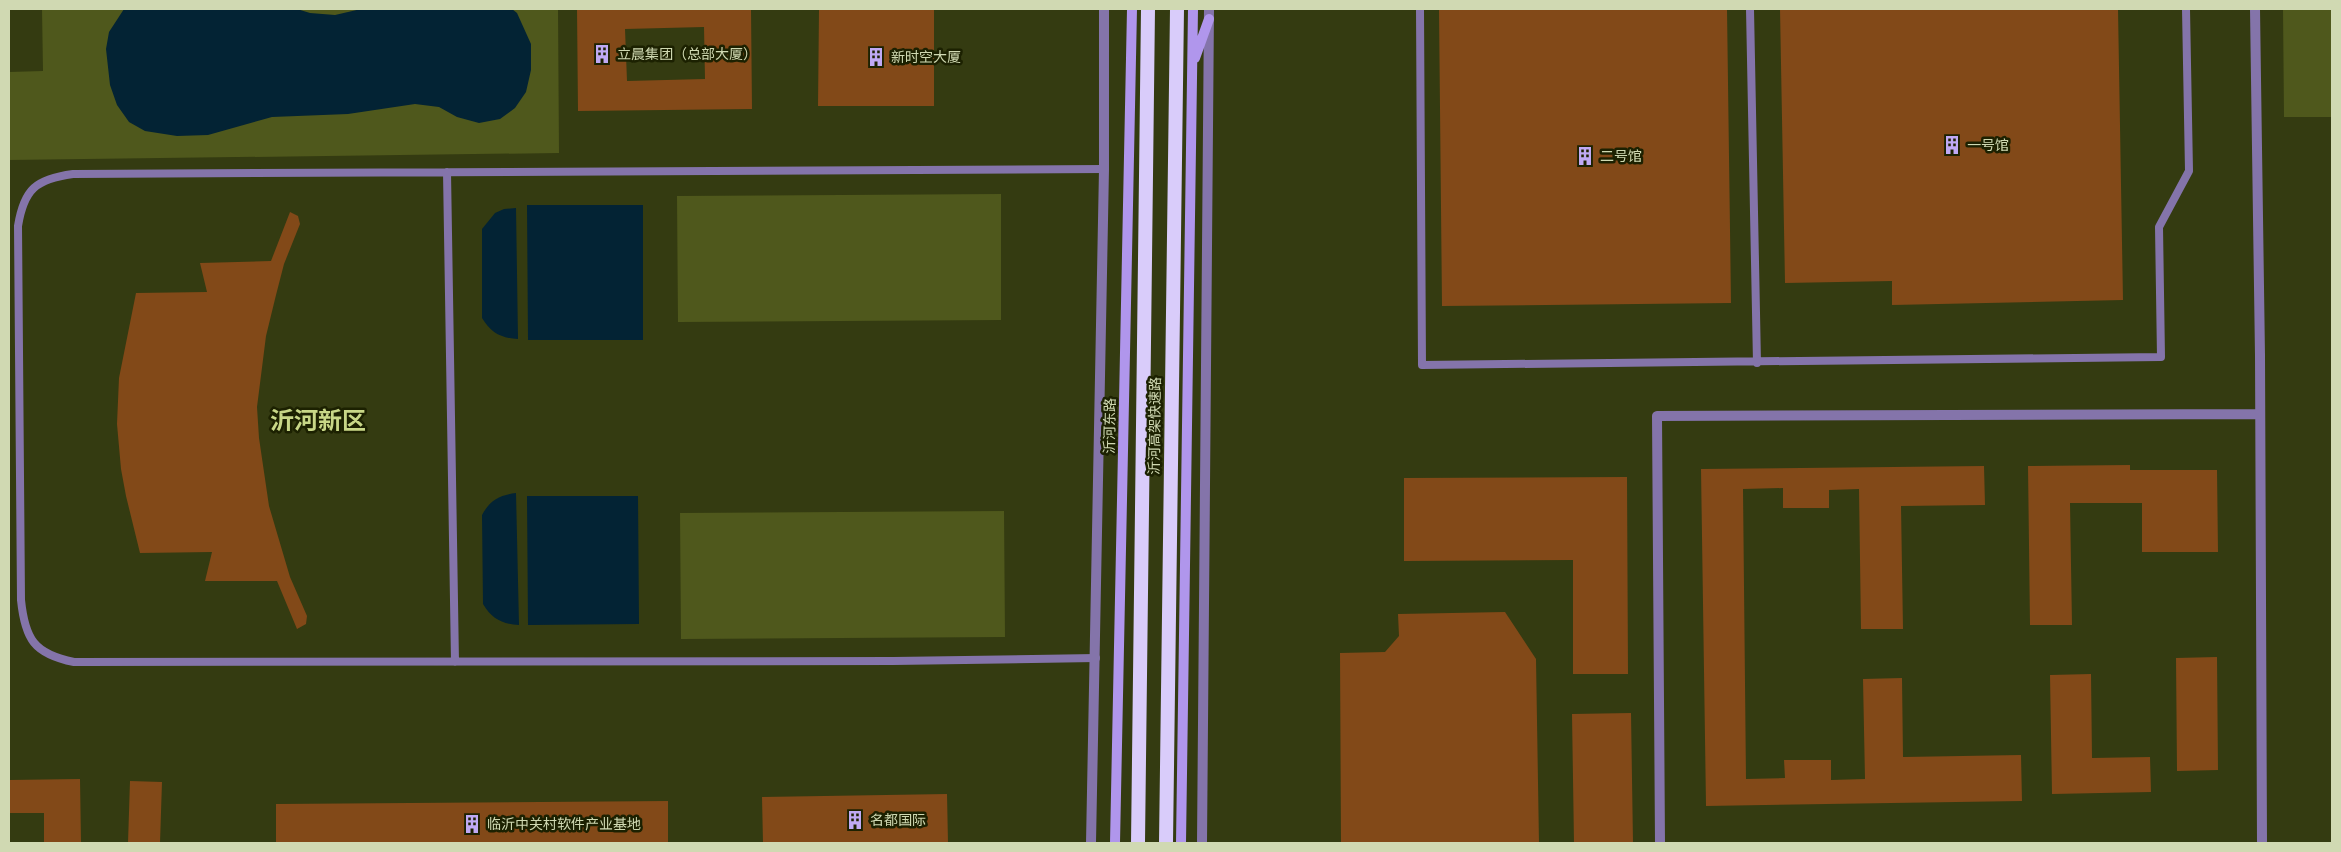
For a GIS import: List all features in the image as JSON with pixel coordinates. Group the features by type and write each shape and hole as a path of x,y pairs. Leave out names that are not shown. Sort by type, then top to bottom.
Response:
{"highway":[{"name":"沂河高架快速路","path":"1138,843 1148,9"},
{"name":"沂河高架快速路","path":"1166,843 1177,9"}],"main road":[{"name":"沂河东路","path":"1115,843 1132,9"},
{"path":"1181,843 1193,9"},
{"path":"1192,66 1209,14"}],"street":[{"path":"1091,843 1104,169 1104,9"},
{"path":"2255,9 2260,356 2262,843"},
{"path":"1202,843 1209,14"},
{"path":"1660,843 1657,416 2260,414"}],"lane":[{"path":"1420,9 1422,365 2161,358 2159,227 2189,171 2186,9"},
{"path":"1750,9 1757,363"},
{"path":"1096,658 893,661 640,660 455,662 74,662 56,659 36,646 24,627 21,600 18,226 21,206 33,188 51,177 73,174 1104,169"},
{"path":"447,172 455,662"}],"green space":[{"path":"42,9 558,9 559,153 9,160 9,72 43,71"},
{"path":"2283,9 2332,9 2332,117 2284,117"},
{"path":"1001,194 1001,320 678,322 677,196"},
{"path":"1004,511 1005,637 681,639 680,513"}],"water":[{"path":"124,9 297,9 310,13 335,15 361,9 512,9 517,13 531,44 531,70 526,92 515,108 500,119 479,123 457,117 439,107 415,104 348,114 272,117 208,135 177,136 145,131 129,122 117,105 110,85 106,49 109,32"},
{"path":"527,205 643,205 643,340 528,340"},
{"path":"516,208 518,339 497,334 482,318 482,229 495,213 504,209"},
{"path":"516,493 519,625 498,620 483,604 482,515 496,499"},
{"path":"527,496 638,496 639,624 528,625"}],"building":[{"name":"立晨集团（总部大厦）","path":"577,9 751,9 752,109 578,111","holes":["704,27 705,79 627,81 625,29"]},
{"name":"新时空大厦","path":"819,9 934,9 934,106 818,106"},
{"name":"二号馆","path":"1439,9 1727,9 1731,303 1442,306"},
{"name":"一号馆","path":"1780,9 2118,9 2123,300 1892,305 1892,281 1785,283"},
{"path":"290,212 298,216 300,224 284,264 266,336 257,407 259,438 269,506 290,577 307,616 306,624 297,629 277,581 205,581 212,552 140,553 121,469 117,424 119,378 136,293 207,292 200,263 271,261"},
{"path":"2130,465 2130,470 2217,470 2218,552 2142,552 2142,503 2070,503 2072,625 2030,625 2028,466"},
{"path":"1984,466 1985,505 1901,506 1903,629 1861,629 1859,489 1829,490 1829,508 1783,508 1783,488 1743,489 1746,779 1785,778 1784,760 1831,760 1831,780 1865,779 1863,679 1902,678 1903,757 2021,755 2022,801 1706,806 1701,469"},
{"path":"1627,477 1628,674 1573,674 1573,560 1404,561 1404,478"},
{"path":"1505,612 1536,659 1539,843 1341,843 1340,653 1385,652 1399,636 1398,614"},
{"path":"2217,657 2218,770 2177,771 2176,658"},
{"path":"2091,674 2092,758 2150,757 2151,792 2052,794 2050,675"},
{"path":"1631,713 1633,843 1574,843 1572,714"},
{"path":"80,779 81,843 44,843 44,813 9,813 9,780"},
{"path":"130,781 162,782 160,843 128,843"},
{"name":"名都国际","path":"947,794 948,843 763,843 762,797"},
{"name":"临沂中关村软件产业基地","path":"668,801 668,843 276,843 276,804"}],"place":[{"name":"立晨集团（总部大厦）","path":"602,54"},
{"name":"新时空大厦","path":"876,57"},
{"name":"一号馆","path":"1952,145"},
{"name":"二号馆","path":"1585,156"},
{"name":"名都国际","path":"855,820"},
{"name":"临沂中关村软件产业基地","path":"472,824"}],"district":[{"name":"沂河新区","path":"318,421"}]}
